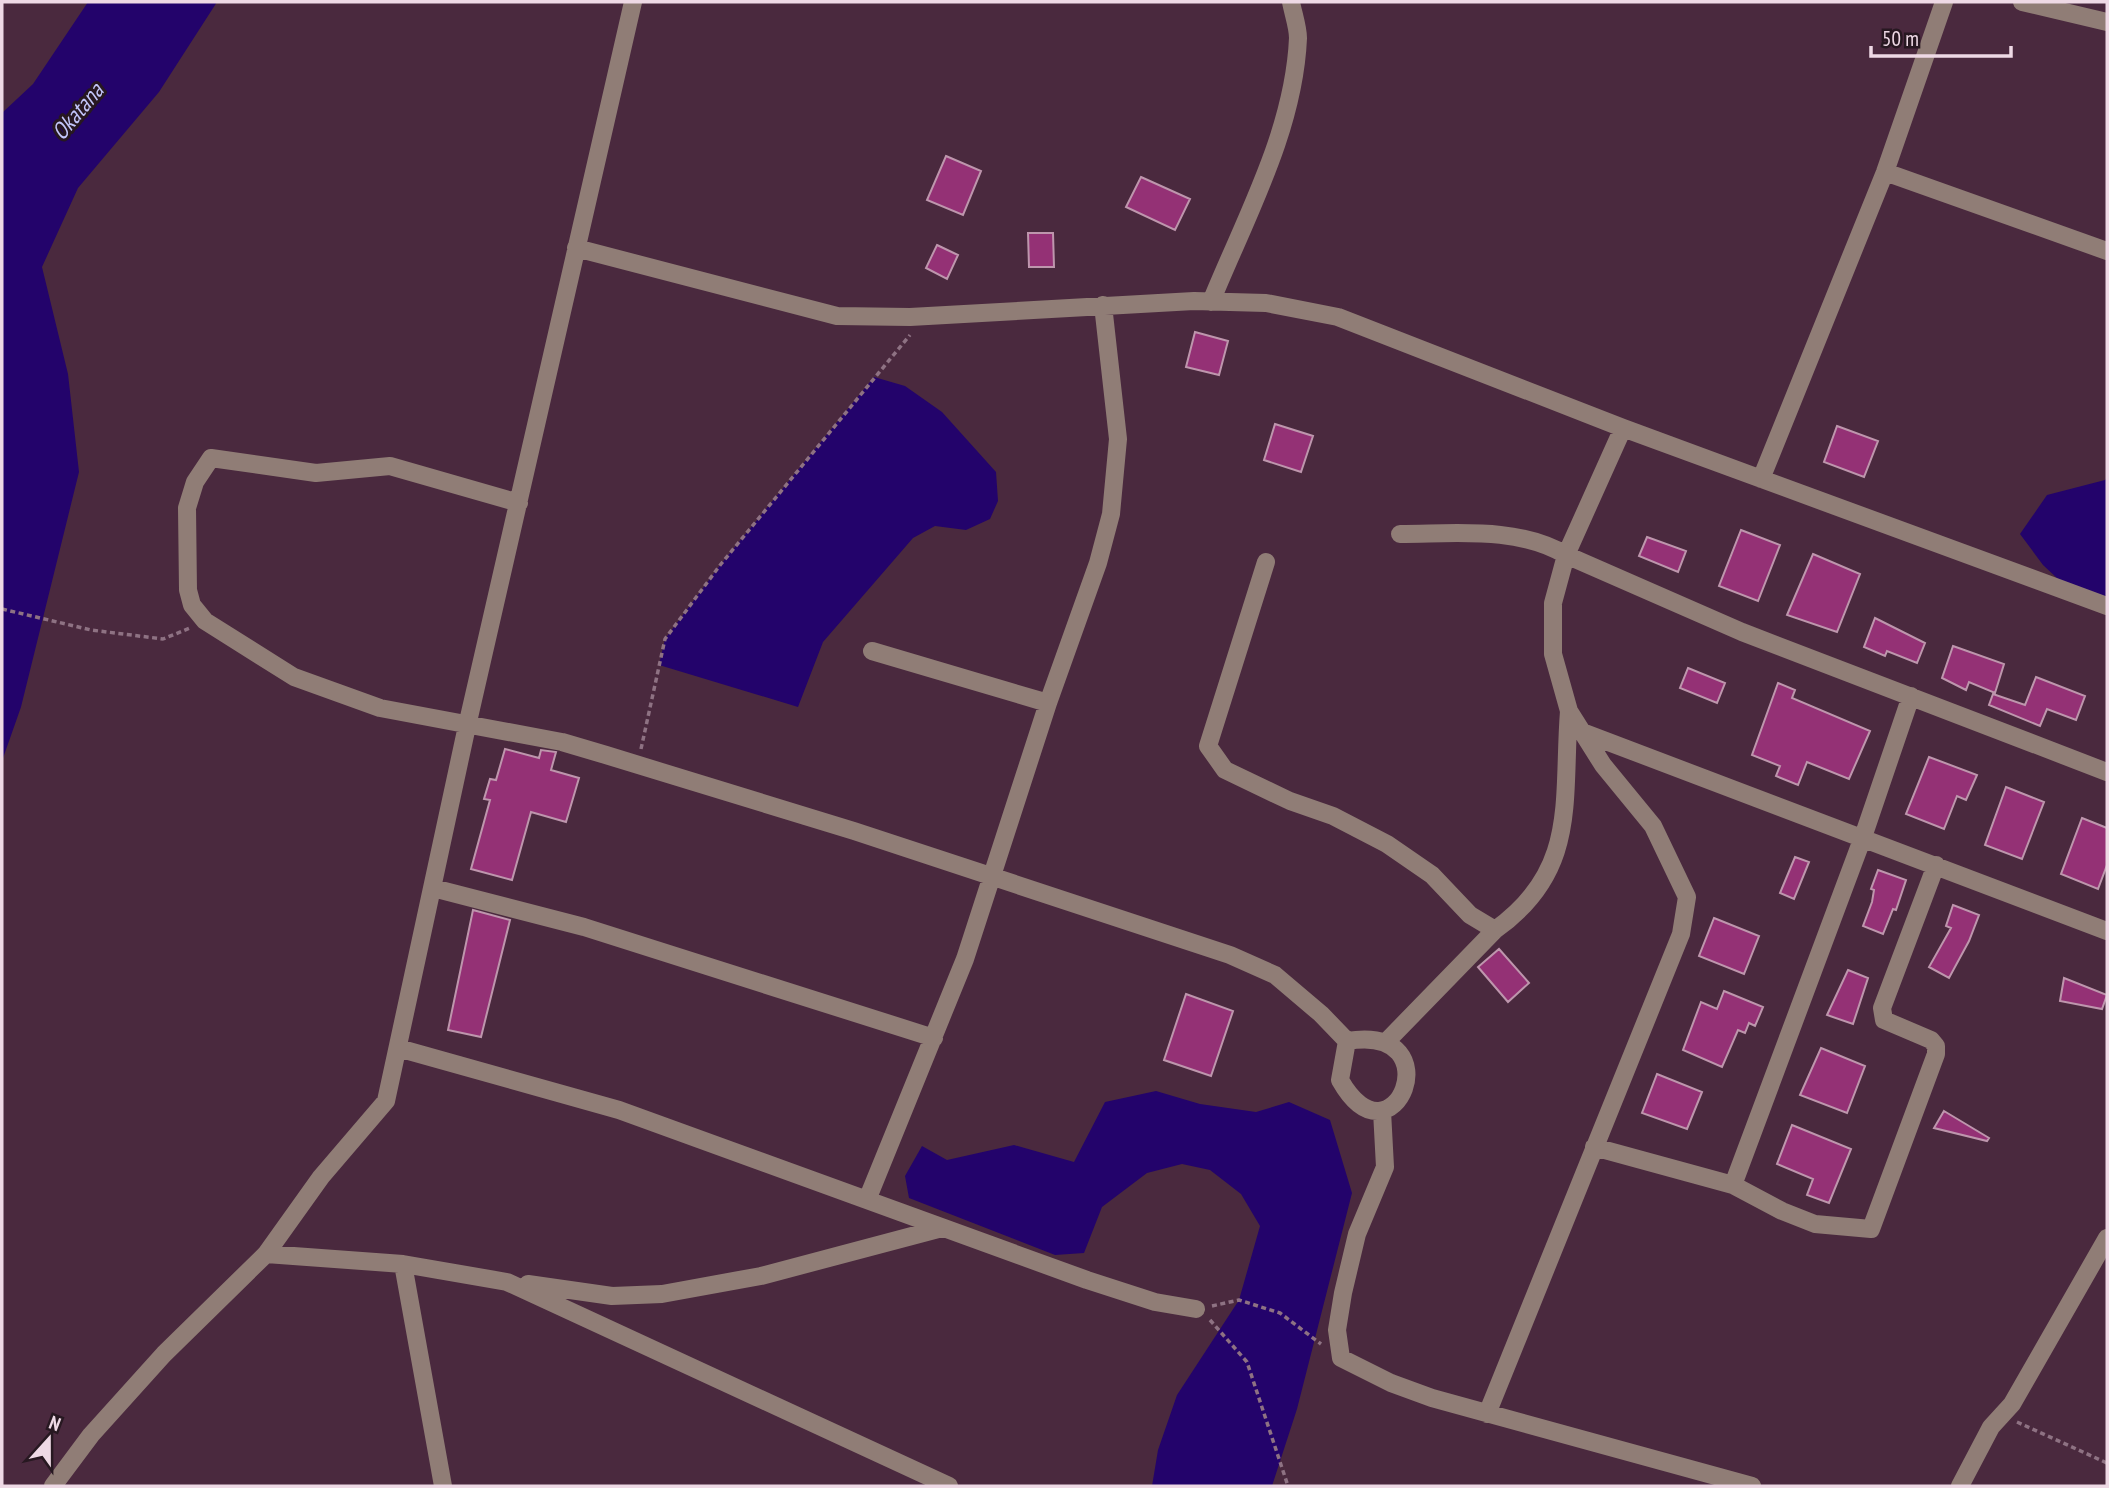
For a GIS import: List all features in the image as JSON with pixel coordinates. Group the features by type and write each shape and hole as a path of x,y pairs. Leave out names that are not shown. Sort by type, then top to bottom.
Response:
{"street":[{"path":"53,1486 91,1435 164,1354 266,1254 321,1177 386,1101 467,726 633,2"},
{"path":"1211,302 1279,138 1291,93 1298,36 1291,2"},
{"path":"1761,479 1885,172 1944,2"},
{"path":"2022,2 2107,22"},
{"path":"1885,172 2107,251"},
{"path":"576,248 837,316 928,317 1103,305 1211,302 1266,303 1338,317 1623,428 2107,606"},
{"path":"867,1200 964,959 1048,703 1098,563 1111,514 1118,439 1103,305"},
{"path":"1487,1414 1681,934 1687,897 1653,826 1603,765 1569,710 1553,653 1553,603 1566,555 1623,428"},
{"path":"519,503 390,466 308,473 211,458 195,482 187,508 188,590 192,605 205,621 295,677 380,708 562,743 992,875 1230,955 1275,975 1321,1014 1347,1041"},
{"path":"1400,534 1492,535 1546,543 1566,555 1742,632 2107,772"},
{"path":"1266,562 1208,746 1224,770 1290,801 1333,816 1387,844 1432,875 1470,915 1495,930"},
{"path":"873,651 1048,703"},
{"path":"1733,1185 1863,837 1910,696"},
{"path":"1387,1041 1495,930 1522,908 1548,875 1565,808 1569,710"},
{"path":"1582,732 2107,931"},
{"path":"1594,1147 1733,1185 1782,1211 1815,1224 1871,1230 1936,1054 1936,1046 1931,1040 1884,1020 1882,1008 1936,865"},
{"path":"433,888 584,927 934,1038"},
{"path":"1372,1038 1387,1041 1402,1059 1406,1076 1404,1091 1395,1106 1382,1111 1365,1107 1349,1095 1340,1080 1347,1041 1372,1038"},
{"path":"398,1048 619,1110 942,1228 1155,1302 1196,1309"},
{"path":"1382,1111 1385,1167 1357,1234 1343,1293 1337,1330 1341,1358 1391,1383 1487,1414 1752,1486"},
{"path":"266,1254 403,1264 612,1296 646,1296 761,1276 942,1228"},
{"path":"1960,1486 1991,1427 2003,1416 2055,1333 2107,1238"},
{"path":"403,1264 443,1486"},
{"path":"507,1282 949,1486"}],"path":[{"path":"637,765 665,639 721,564 889,358 928,317"},
{"path":"2,609 91,630 163,639 205,621"},
{"path":"1196,1309 1239,1300 1280,1313 1341,1358"},
{"path":"1196,1309 1218,1327 1247,1362 1288,1486"},
{"path":"2003,1416 2107,1463"}],"water":[{"name":"Okatana","path":"88,2 217,2 159,92 78,188 42,267 68,374 79,472 21,707 2,761 2,113 33,84"},
{"path":"874,377 905,386 942,412 996,472 998,501 990,519 966,530 935,526 913,538 823,642 798,707 659,665 665,639 721,564"},
{"path":"2107,477 2107,606 2074,594 2043,565 2020,534 2047,495 2105,480"},
{"path":"1156,1091 1200,1104 1256,1112 1289,1102 1330,1120 1352,1193 1297,1409 1272,1486 1152,1486 1158,1450 1177,1395 1239,1300 1260,1226 1241,1194 1210,1170 1182,1164 1147,1173 1102,1207 1084,1253 1055,1255 909,1198 905,1176 922,1146 947,1160 1014,1145 1074,1162 1105,1102"}],"building":[{"path":"946,156 981,171 963,215 927,200"},
{"path":"1141,177 1190,199 1175,230 1126,207"},
{"path":"1028,233 1053,233 1054,267 1029,267"},
{"path":"937,245 958,255 947,279 926,268"},
{"path":"1195,332 1228,341 1219,375 1186,367"},
{"path":"1275,424 1313,436 1301,472 1264,460"},
{"path":"1837,426 1878,441 1864,477 1824,462"},
{"path":"1741,530 1780,545 1758,601 1719,586"},
{"path":"1647,537 1686,551 1678,572 1639,556"},
{"path":"1813,554 1860,574 1837,632 1787,615"},
{"path":"1875,618 1925,643 1917,663 1887,651 1885,656 1864,647"},
{"path":"1953,646 2004,664 1995,693 1969,682 1966,690 1942,678"},
{"path":"1688,668 1725,683 1717,703 1680,688"},
{"path":"2036,677 2085,696 2076,720 2047,709 2040,726 1989,705 1993,694 2025,705"},
{"path":"1778,683 1795,690 1792,698 1870,731 1849,779 1807,762 1798,785 1776,776 1780,766 1752,755"},
{"path":"505,749 539,758 541,750 556,752 551,770 579,778 566,822 531,812 512,880 471,869 490,800 484,799 490,779 496,780"},
{"path":"1929,757 1977,775 1966,800 1957,796 1944,829 1906,814"},
{"path":"2006,787 2044,802 2022,859 1985,845"},
{"path":"2082,818 2107,828 2107,865 2098,889 2061,874"},
{"path":"1795,857 1809,862 1794,899 1780,893"},
{"path":"1878,870 1906,880 1896,910 1893,909 1883,934 1863,926 1872,902 1874,890 1871,889"},
{"path":"1953,905 1979,915 1969,941 1949,978 1929,967 1951,928 1946,926"},
{"path":"473,910 510,920 481,1037 448,1030"},
{"path":"1714,918 1759,936 1744,974 1699,956"},
{"path":"1499,949 1529,983 1508,1002 1478,967"},
{"path":"1848,970 1868,978 1853,1024 1827,1015"},
{"path":"2064,978 2107,995 2102,1009 2060,1001"},
{"path":"1724,991 1763,1007 1755,1026 1749,1023 1745,1033 1738,1030 1722,1067 1683,1050 1701,1002 1717,1009"},
{"path":"1186,994 1233,1011 1211,1076 1164,1060"},
{"path":"1821,1048 1865,1066 1847,1113 1800,1095"},
{"path":"1657,1074 1702,1092 1687,1129 1642,1113"},
{"path":"1944,1111 1989,1138 1987,1141 1934,1128"},
{"path":"1792,1125 1851,1149 1829,1203 1807,1195 1813,1179 1777,1164"}]}
